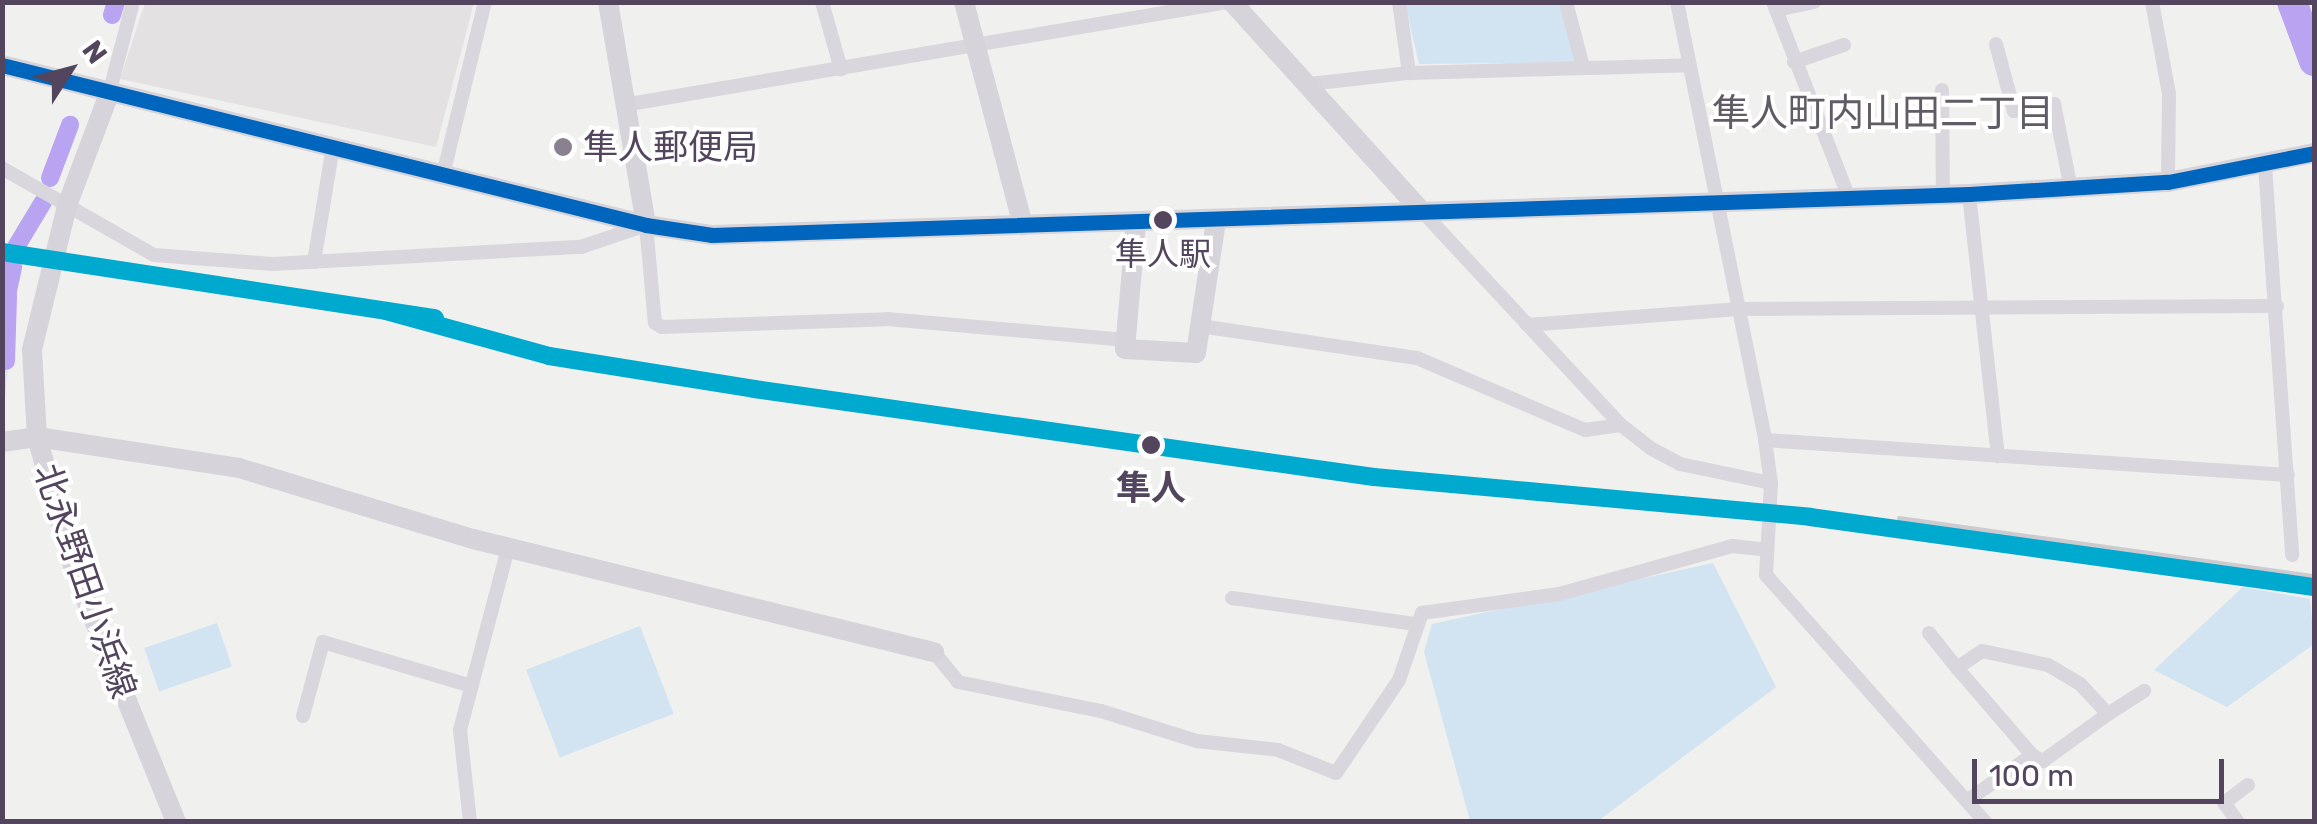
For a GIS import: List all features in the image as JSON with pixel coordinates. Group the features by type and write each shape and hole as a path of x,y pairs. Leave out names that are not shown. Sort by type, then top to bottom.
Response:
{"main road":[{"path":"608,2 646,225"},
{"path":"964,2 1023,225"},
{"path":"1230,2 1420,209"},
{"path":"2,65 646,225 712,235 1970,194 2168,182 2265,166 2314,153"},
{"name":"北永野田小浜線","path":"109,94 67,206 32,350 36,437 75,573 176,822"},
{"path":"1136,223 1125,350 1196,353 1216,220"},
{"path":"2,442 36,437 239,468 508,548 934,652"}],"street":[{"path":"109,94 133,2"},
{"path":"442,175 485,2"},
{"path":"822,2 841,69"},
{"path":"624,105 1230,2"},
{"path":"1399,2 1409,73"},
{"path":"1566,2 1582,68"},
{"path":"1677,2 1765,440 1771,484 1763,549 1766,575 1986,822"},
{"path":"1814,2 1775,6 1849,198"},
{"path":"2152,2 2169,94 2168,182"},
{"path":"1794,62 1844,44"},
{"path":"1996,44 2014,111 2054,104 2071,188"},
{"path":"1309,84 1409,73 1690,64"},
{"path":"1942,90 1943,195"},
{"path":"314,262 333,146"},
{"path":"2265,166 2292,555"},
{"path":"2,168 154,255 314,262 581,247 646,225 655,324 662,327 887,319 1126,340"},
{"path":"1970,194 1998,456"},
{"path":"1420,209 1621,425 1680,464 1771,484"},
{"path":"1527,325 1739,309 2277,306"},
{"path":"1200,326 1418,358 1584,430 1621,425"},
{"path":"1765,440 2288,474"},
{"path":"934,652 958,682 1101,711 1198,741 1278,750 1336,773 1399,680 1414,624 1432,609 1559,594 1732,546 1763,549"},
{"path":"470,822 460,730 508,548"},
{"path":"1232,598 1414,624"},
{"path":"1929,633 2032,755 2043,761 2144,691"},
{"path":"303,716 323,642 472,686"},
{"path":"1956,668 1982,651 2014,652 2080,684 2108,714"},
{"path":"1968,800 2032,755"},
{"path":"2238,822 2224,803 2248,785"}],"shaded area":[{"path":"145,2 474,3 436,147 120,79"},
{"path":"1405,3 1561,3 1575,62 1419,64"},
{"path":"2,264 16,265 3,422"},
{"path":"1713,563 1776,687 1598,821 1470,821 1424,652 1432,624"},
{"path":"2243,587 2310,599 2314,644 2227,707 2154,670"},
{"path":"217,623 232,666 159,692 144,648"},
{"path":"640,626 674,714 560,757 526,670"}],"waterway":[{"path":"112,15 116,2"},
{"path":"2292,2 2314,61"},
{"path":"50,178 70,125"},
{"path":"16,247 43,202"},
{"path":"5,305 13,267"},
{"path":"6,361 8,296"}],"railway":[{"path":"1899,518 2314,576"}],"transit line":[{"path":"2,65 646,225 712,235 1969,194 2168,182 2314,153"},
{"path":"2,252 435,318"},
{"path":"386,311 549,356 754,389 1374,477 1810,517 2314,587"}],"place":[{"name":"隼人郵便局","path":"563,147"},
{"name":"隼人駅","path":"1163,220"},
{"name":"隼人","path":"1151,445"}],"district":[{"name":"隼人町内山田二丁目","path":"1883,114"}]}
